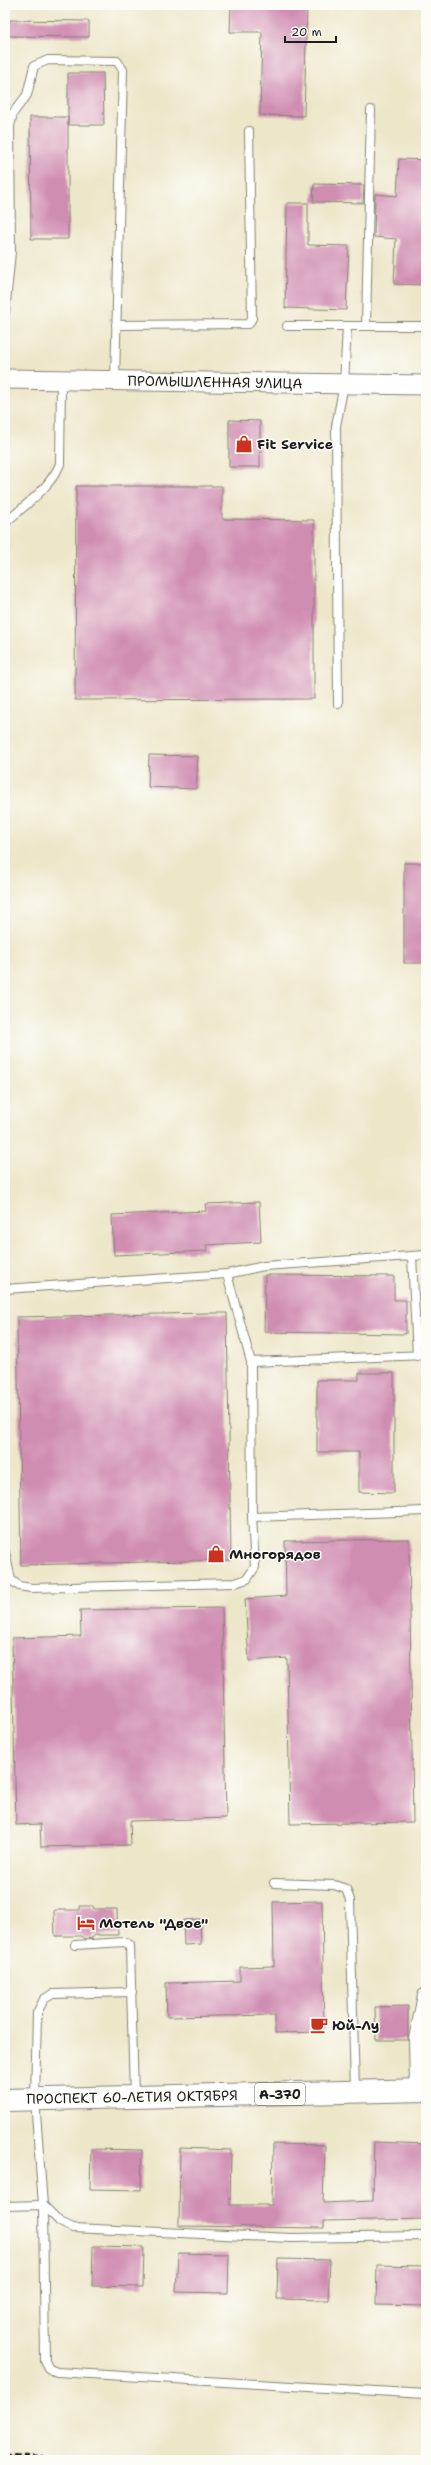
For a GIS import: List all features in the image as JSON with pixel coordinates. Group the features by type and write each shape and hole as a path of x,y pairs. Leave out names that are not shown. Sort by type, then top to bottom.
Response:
{"highway":[{"name":"ПРОСПЕКТ 60-ЛЕТИЯ ОКТЯБРЯ","path":"5,2100 422,2090"}],"street":[{"name":"ПРОМЫШЛЕННАЯ УЛИЦА","path":"5,379 426,385"},
{"path":"422,2090 418,2039 426,1996"}],"lane":[{"path":"5,312 11,252 10,126 13,113 27,95 34,66 38,63 48,60 117,61 123,70 115,380"},
{"path":"366,326 372,110"},
{"path":"116,325 249,324 252,318 249,131"},
{"path":"287,326 426,326"},
{"path":"338,704 336,426 344,384 347,326"},
{"path":"5,523 44,488 55,475 60,464 62,381"},
{"path":"5,1289 227,1274 264,1266 426,1255"},
{"path":"412,1256 417,1356"},
{"path":"5,1552 11,1580 19,1586 31,1588 235,1583 248,1579 255,1567 252,1517 251,1362 227,1274"},
{"path":"251,1362 426,1356"},
{"path":"252,1517 426,1511"},
{"path":"274,1883 334,1885 346,1889 350,1900 356,2092"},
{"path":"75,1945 125,1942 130,1945 134,2098"},
{"path":"132,1992 53,1994 44,1999 37,2013 35,2100 43,2206 45,2361 49,2368 57,2372 426,2394"},
{"path":"5,2206 43,2206 60,2222 73,2228 291,2238 426,2236"}],"building":[{"path":"231,5 307,5 304,116 260,115 262,32 230,32"},
{"path":"5,20 89,21 89,37 5,36"},
{"path":"68,73 103,73 104,125 68,125"},
{"path":"30,117 68,117 68,239 31,239"},
{"path":"399,159 426,160 426,285 394,284 396,239 374,237 375,194 397,196"},
{"path":"314,184 364,185 363,203 313,202"},
{"path":"287,203 308,203 308,245 349,246 346,310 285,308"},
{"name":"Fit Service","path":"229,420 260,421 260,467 229,467"},
{"path":"76,486 222,486 222,519 314,520 314,699 75,700"},
{"path":"149,755 198,756 196,789 148,787"},
{"path":"404,863 426,863 426,963 404,963"},
{"path":"259,1202 261,1242 206,1245 207,1251 114,1255 112,1215 206,1211 205,1204"},
{"path":"265,1275 394,1276 394,1300 406,1300 406,1334 264,1332"},
{"path":"227,1313 231,1560 21,1565 17,1317"},
{"path":"359,1373 394,1373 394,1493 359,1492 359,1452 317,1452 317,1380 359,1380"},
{"path":"409,1539 413,1822 290,1824 287,1658 249,1661 245,1599 286,1596 285,1541"},
{"path":"222,1608 226,1818 130,1821 131,1845 41,1847 40,1824 16,1825 12,1638 81,1636 80,1610"},
{"path":"322,1901 324,2032 275,2033 275,2015 167,2017 166,1983 240,1981 240,1967 274,1966 273,1902"},
{"name":"Мотель \"Двое\"","path":"80,1906 93,1906 94,1909 117,1909 118,1935 95,1935 92,1938 85,1939 82,1936 55,1936 54,1910 80,1910"},
{"path":"200,1919 201,1944 184,1945 183,1920"},
{"path":"408,2006 408,2040 376,2040 375,2007"},
{"path":"374,2142 426,2144 424,2200 426,2200 426,2219 324,2221 324,2228 179,2226 180,2148 231,2150 230,2205 272,2205 273,2144 325,2145 323,2203 373,2201"},
{"path":"91,2149 142,2150 141,2190 90,2189"},
{"path":"93,2246 144,2247 143,2287 92,2286"},
{"path":"178,2253 229,2254 228,2293 176,2292"},
{"path":"278,2259 330,2260 328,2300 277,2299"},
{"path":"377,2265 426,2266 426,2306 376,2305"}],"railway":[{"path":"5,2455 82,2460"}],"place":[{"name":"Fit Service","path":"244,444"},
{"name":"Многорядов","path":"216,1554"},
{"name":"Мотель \"Двое\"","path":"86,1923"},
{"name":"Юй-Лу","path":"319,2025"}]}
